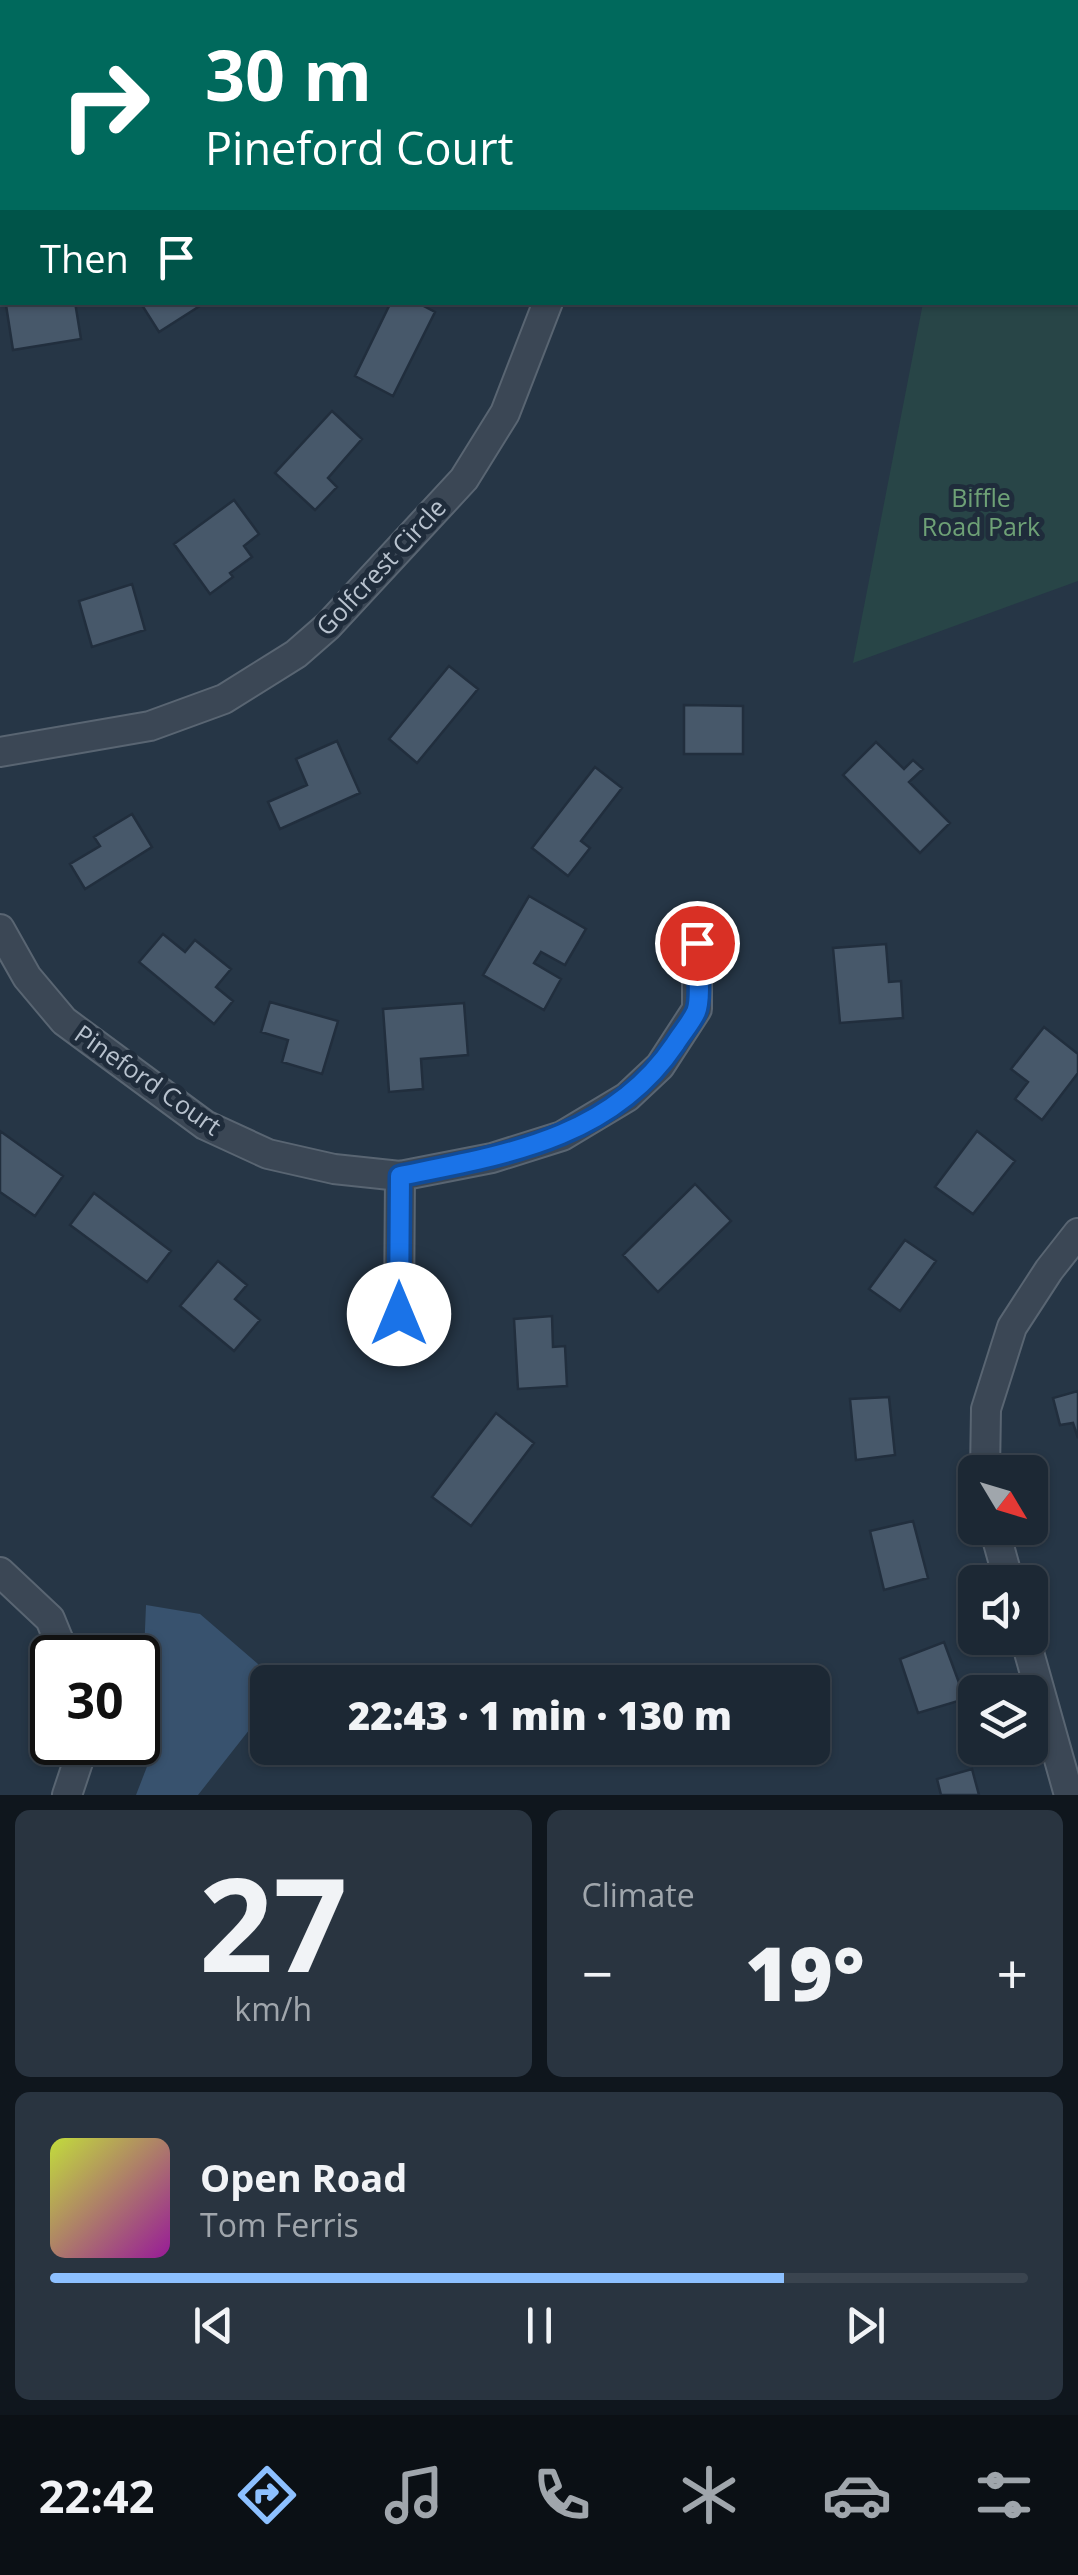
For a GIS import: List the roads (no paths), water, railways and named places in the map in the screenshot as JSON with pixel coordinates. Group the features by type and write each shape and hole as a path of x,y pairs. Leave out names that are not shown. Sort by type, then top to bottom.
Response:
{"street":[{"name":"Golfcrest Circle","path":"0,752 150,726 224,700 296,654 328,626 464,479 505,413 547,305"},
{"name":"Pineford Court","path":"0,929 27,977 64,1022 205,1125 268,1154 334,1169 400,1176 492,1158 562,1136 627,1097 660,1066 698,1009 697,943"},
{"path":"399,1314 400,1176"},
{"path":"985,1455 986,1409 1012,1327 1048,1270 1078,1233"},
{"path":"0,1572 50,1619 57,1635"},
{"path":"1030,1655 1069,1795"},
{"path":"68,1795 77,1765"}],"water":[{"path":"146,1605 200,1614 258,1664 250,1665 250,1729 198,1795 136,1795 148,1765 160,1765 160,1635 145,1635"}],"park label":[{"name":"Biffle Road Park","path":"981,512"}]}
